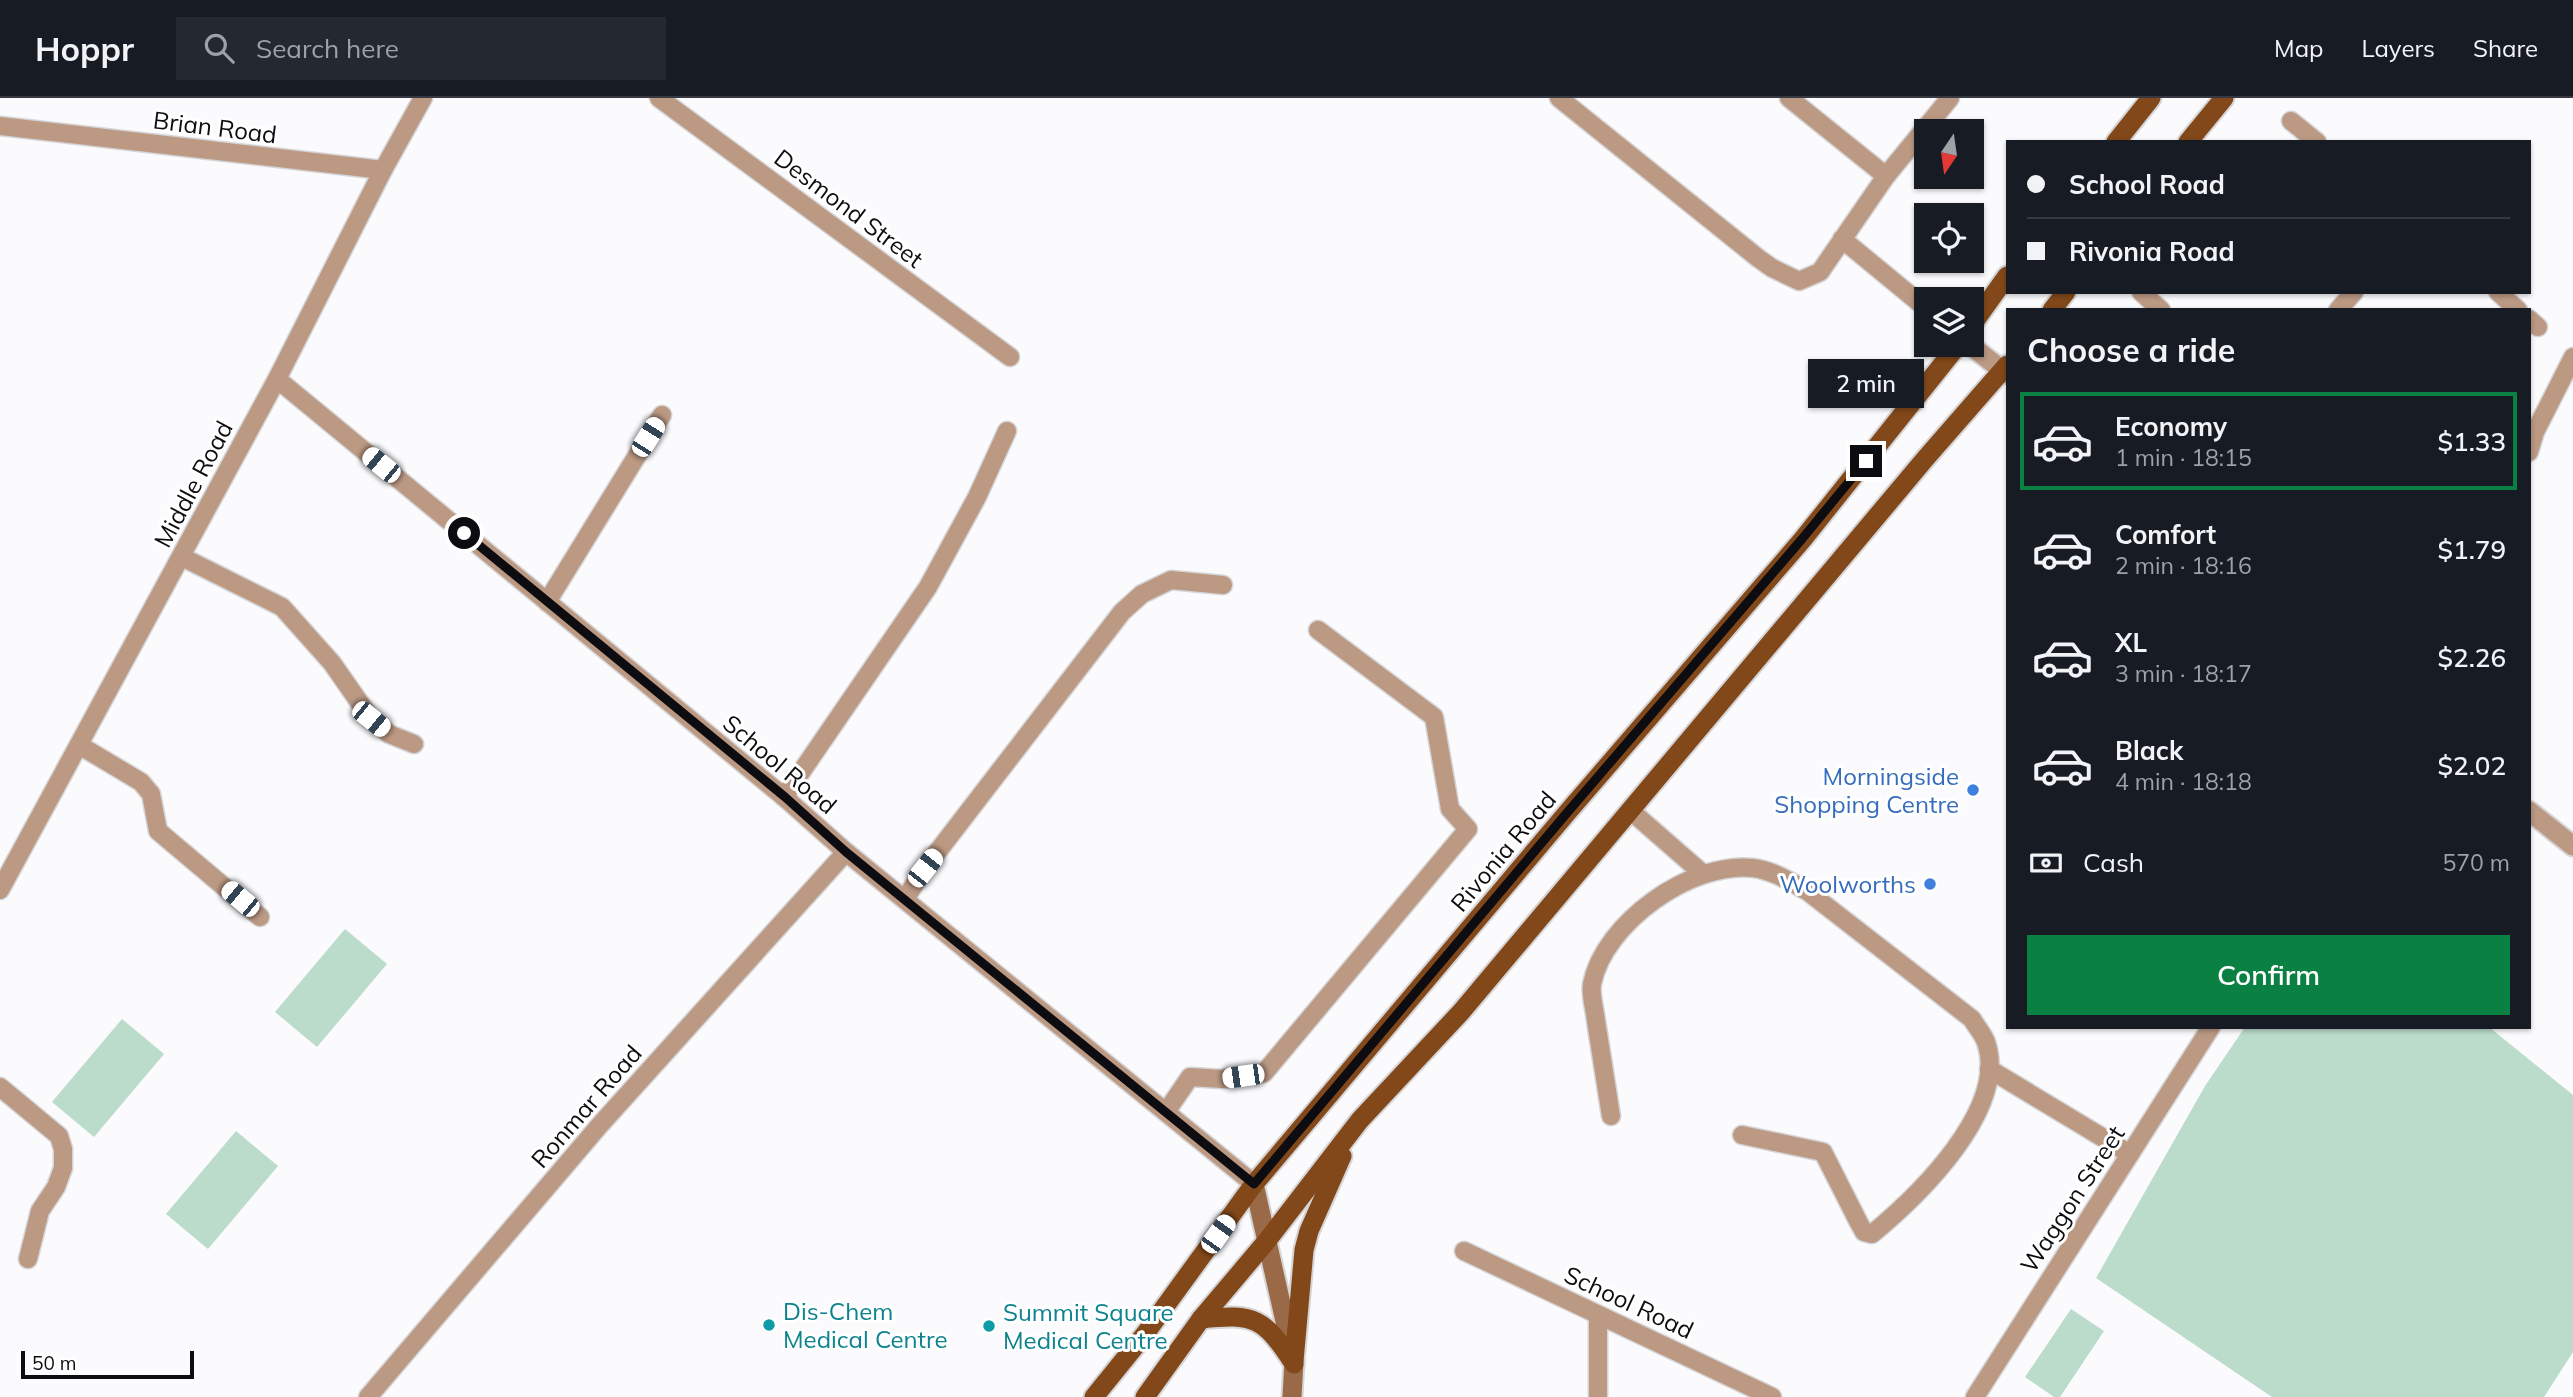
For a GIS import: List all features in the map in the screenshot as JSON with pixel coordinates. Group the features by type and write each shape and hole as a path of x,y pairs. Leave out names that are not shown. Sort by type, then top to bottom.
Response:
{"main road":[{"path":"2118,140 2151,98"},
{"path":"2190,140 2224,98"},
{"path":"1984,308 2006,277"},
{"path":"2054,308 2064,294"},
{"name":"Rivonia Road","path":"1094,1397 1145,1334 1254,1184 1802,539 1948,357"},
{"path":"1145,1397 1200,1320 1266,1242 1360,1120 1461,1012 1925,459 2006,370"},
{"path":"1292,1397 1304,1250 1309,1231 1360,1120"},
{"path":"1254,1184 1294,1362"},
{"path":"1200,1320 1244,1317 1264,1326 1276,1336 1294,1362"}],"street":[{"name":"Middle Road","path":"0,890 182,557 423,98"},
{"name":"Desmond Street","path":"659,98 1010,357"},
{"path":"1559,98 1758,258 1799,281 1820,272 1886,176 1950,98"},
{"path":"1789,98 1886,176"},
{"path":"2291,121 2315,140"},
{"name":"Brian Road","path":"0,126 383,170"},
{"path":"1842,239 1914,298"},
{"path":"2143,294 2159,308"},
{"path":"2340,308 2352,294"},
{"path":"2500,294 2516,308"},
{"path":"1984,355 2006,370"},
{"path":"2532,431 2573,357"},
{"name":"School Road","path":"277,379 785,797 846,852 1254,1184"},
{"path":"547,601 662,415"},
{"path":"785,797 934,577 977,497 1007,431"},
{"path":"182,557 282,607 332,663 371,719 389,734 414,744"},
{"path":"905,900 925,868 1122,612 1142,594 1171,580 1223,584"},
{"path":"1166,1112 1190,1077 1222,1079 1264,1073 1468,829 1450,809 1434,717 1318,630"},
{"path":"79,745 141,782 151,794 158,831 260,916"},
{"path":"1631,811 1702,873"},
{"path":"2531,813 2573,846"},
{"name":"Ronmar Road","path":"368,1397 599,1126 846,852"},
{"path":"1611,1116 1591,987 1601,957 1615,937 1673,887 1702,873 1754,868 1781,877 1807,891 1972,1019 1986,1042 1989,1069 1984,1092 1957,1147 1904,1207 1872,1234 1864,1232 1858,1223 1823,1152 1742,1135"},
{"name":"Waggon Street","path":"1975,1397 2210,1029"},
{"path":"1989,1069 2130,1154"},
{"path":"0,1087 59,1136 63,1149 63,1168 56,1187 40,1211 28,1259"},
{"name":"School Road","path":"1464,1251 1769,1396"},
{"path":"1598,1315 1598,1397"}],"green space":[{"path":"345,929 387,964 317,1047 275,1012"},
{"path":"122,1019 164,1054 94,1137 52,1102"},
{"path":"2244,1029 2491,1029 2573,1095 2573,1352 2544,1397 2272,1397 2096,1278 2205,1086"},
{"path":"236,1131 278,1166 208,1249 166,1214"},
{"path":"2071,1309 2104,1331 2060,1397 2054,1397 2025,1377"}],"place":[{"name":"Morningside Shopping Centre","path":"1973,790"},
{"name":"Woolworths","path":"1930,884"},
{"name":"Dis-Chem Medical Centre","path":"769,1325"},
{"name":"Summit Square Medical Centre","path":"989,1326"}],"route":[{"path":"464,533 785,797 846,852 1254,1184 1866,461"}]}
